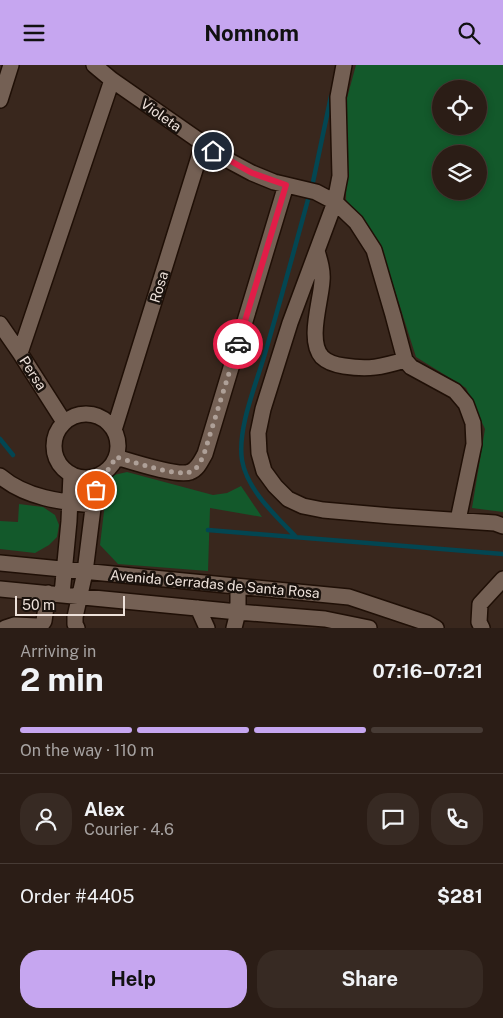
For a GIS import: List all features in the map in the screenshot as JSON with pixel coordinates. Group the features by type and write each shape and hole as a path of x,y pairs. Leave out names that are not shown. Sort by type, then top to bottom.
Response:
{"street":[{"path":"0,100 11,65"},
{"name":"Violeta","path":"94,65 112,80 224,158 252,173 286,185 309,190 335,201 356,222 374,250 394,315 405,360"},
{"path":"344,65 338,97 340,176 335,201 290,323 263,409 258,433 259,453 264,471 288,499 303,506 323,510 495,523 503,526"},
{"path":"20,353 112,80"},
{"name":"Rosa","path":"114,430 203,144"},
{"path":"116,457 175,472 190,472 197,467 204,454 286,185"},
{"path":"317,251 321,263 322,281 316,323 316,344 323,357 336,365 360,368 378,367 405,360 410,367 455,391 466,404 472,423 474,444 458,520"},
{"name":"Persa","path":"0,324 64,422"},
{"path":"92,414 99,416 106,420 114,430 118,443 116,457 109,469 97,476 84,478 71,474 61,465 54,446 57,433 64,422 70,417 92,414"},
{"path":"6,627 14,625 38,626 44,621 64,569 71,474"},
{"path":"0,476 22,490 38,496 70,503 94,505"},
{"path":"77,628 75,617 85,572 97,476"},
{"name":"Avenida Cerradas de Santa Rosa","path":"0,563 349,597 431,625"},
{"path":"482,628 479,622 480,604 503,579"},
{"path":"234,628 238,612 238,587"},
{"name":"Avenida Cerradas de Santa Rosa","path":"0,589 325,619 369,628"},
{"path":"198,607 207,628"}],"green space":[{"path":"356,65 503,65 503,512 472,508 485,429 466,388 416,357 389,272 372,232 346,200 347,98"},
{"path":"127,472 213,495 227,493 241,486 262,517 210,508 208,571 118,564 100,545 107,486 114,475"},
{"path":"19,504 43,507 55,515 59,525 57,537 49,545 35,553 0,549 0,521 18,522"}],"waterway":[{"path":"313,182 331,96"},
{"path":"296,537 256,492 245,471 241,447 249,405 272,331 309,196"},
{"path":"0,439 13,455"},
{"path":"208,530 503,554"}],"way so far":[{"path":"96,490 97,476 109,469 116,457 175,472 190,472 197,467 204,454 238,344"}],"route":[{"path":"213,151 252,173 286,185 238,344"}]}
